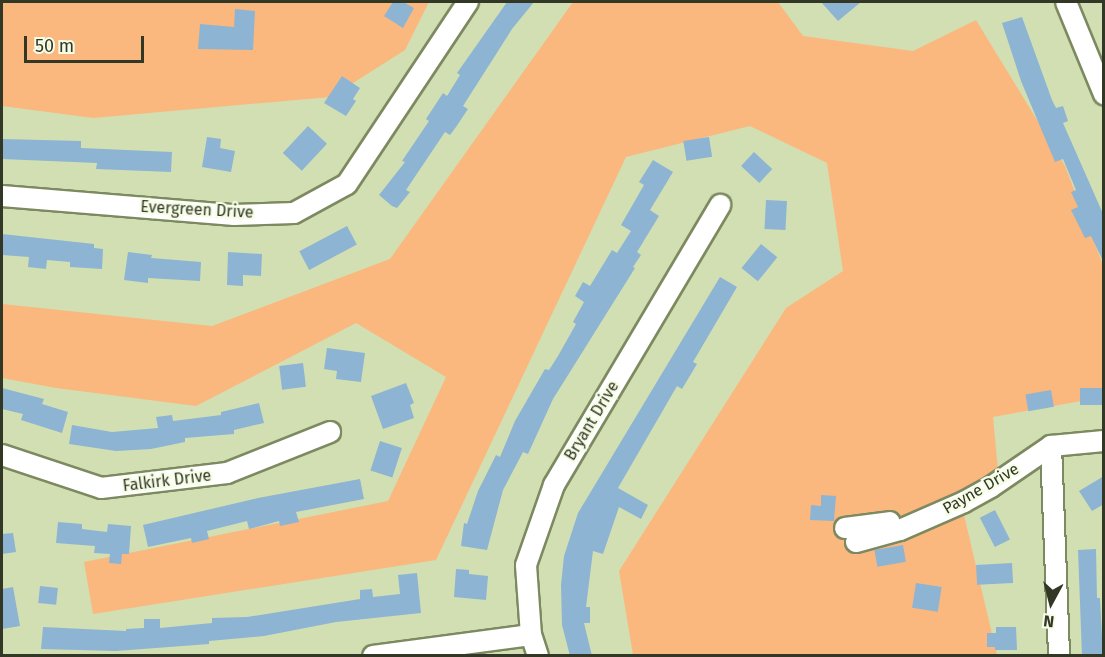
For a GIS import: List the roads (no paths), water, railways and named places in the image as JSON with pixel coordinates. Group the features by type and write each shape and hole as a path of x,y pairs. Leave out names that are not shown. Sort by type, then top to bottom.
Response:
{"street":[{"name":"Evergreen Drive","path":"2,196 234,215 294,213 347,184 468,2"},
{"path":"1066,2 1104,94"},
{"name":"Bryant Drive","path":"537,656 531,635 526,565 554,485 720,205"},
{"name":"Falkirk Drive","path":"2,455 101,488 227,473 330,432"},
{"path":"1059,656 1051,446 1104,441"},
{"name":"Payne Drive","path":"851,535 908,526 991,487 1051,446"},
{"path":"373,656 531,635"}]}
